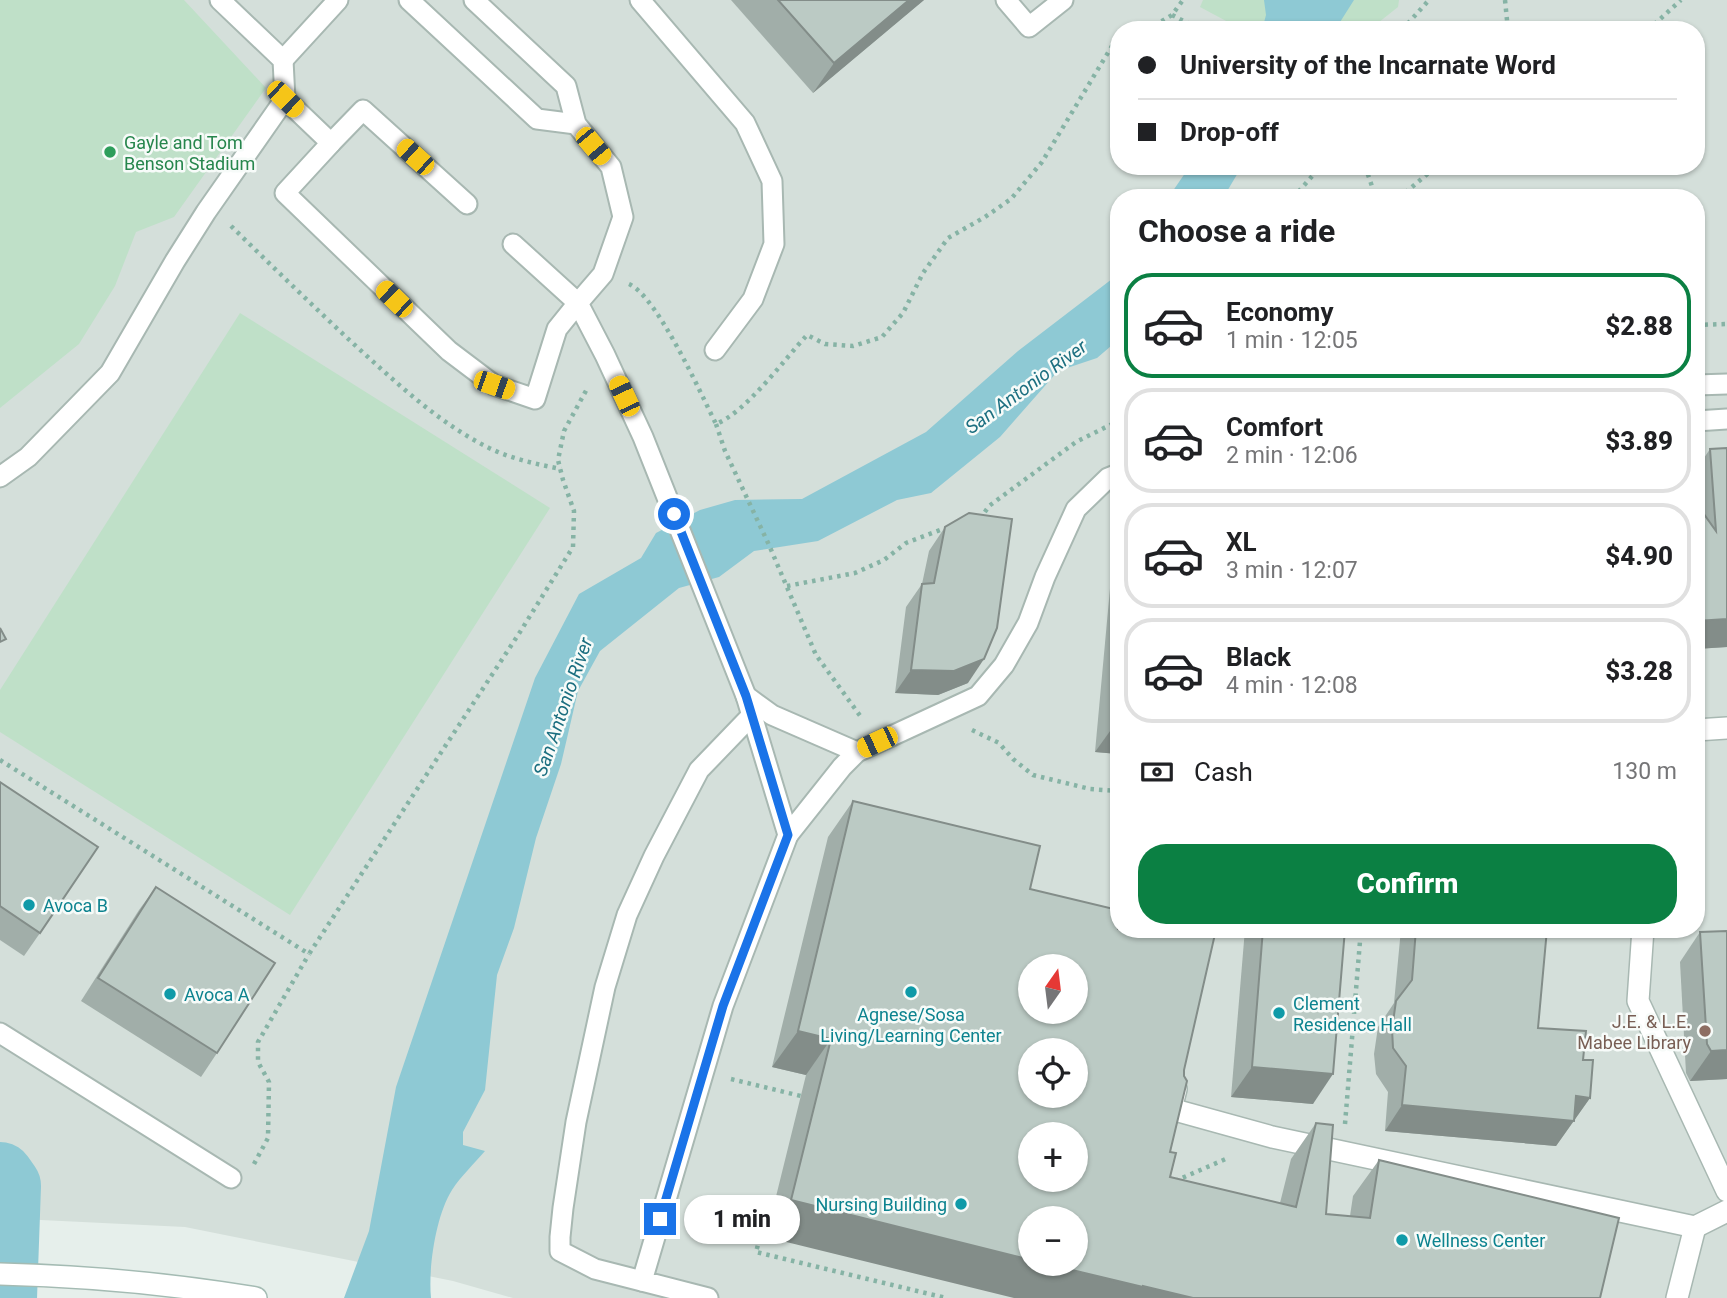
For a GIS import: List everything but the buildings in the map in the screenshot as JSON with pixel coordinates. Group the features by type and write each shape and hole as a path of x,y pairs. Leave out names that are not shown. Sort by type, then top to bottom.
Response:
{"street":[{"path":"1705,729 1727,728"},
{"path":"1642,938 1638,1001 1727,1191"},
{"path":"1180,1070 1171,1109 1272,1137 1695,1227 1727,1211"},
{"path":"1681,1297 1695,1227"},
{"path":"0,1274 124,1282 256,1298"}],"lane":[{"path":"0,477 28,457 110,373 206,212 285,99 283,60 220,0"},
{"path":"283,60 338,0"},
{"path":"409,0 537,119 576,124"},
{"path":"467,204 363,110 285,193 449,351 494,385 535,399 556,329 603,274 623,217 611,167 576,124 566,86 474,0"},
{"path":"640,0 745,123 772,181 774,244 753,299 716,350"},
{"path":"1006,0 1029,27 1063,0"},
{"path":"285,99 331,143"},
{"path":"513,244 578,303 605,355 643,437 749,705 788,835"},
{"path":"1705,385 1727,384"},
{"path":"1705,420 1727,419"},
{"path":"642,1282 723,1006 788,835 857,752 978,696 1004,666 1028,623 1045,577 1076,509 1110,477"},
{"path":"749,705 857,752"},
{"path":"708,1298 595,1269 561,1251 560,1237 576,1122 605,987 627,915 699,770 749,705"},
{"path":"0,1032 231,1178"}],"path":[{"path":"1162,21 1172,15 1183,0"},
{"path":"1410,21 1429,0"},
{"path":"1505,0 1507,21"},
{"path":"1658,21 1681,0"},
{"path":"1172,15 1184,21"},
{"path":"716,424 744,405 807,335 825,344 852,346 882,337 903,313 923,274 948,238 1011,199 1042,162 1110,49"},
{"path":"1301,189 1313,175"},
{"path":"1410,189 1426,175"},
{"path":"206,212 225,220 407,393 445,422 490,448 520,461 561,469"},
{"path":"603,274 634,286 648,301 668,331 716,424 725,451 769,545"},
{"path":"1705,325 1727,324"},
{"path":"231,1178 243,1185 268,1138 269,1082 258,1062 258,1042 309,954 573,547 574,510 558,460 564,431 605,355"},
{"path":"975,526 989,506 1076,442 1110,425"},
{"path":"787,586 855,573 884,560 906,543 940,530 952,529"},
{"path":"0,760 309,954"},
{"path":"1343,1152 1360,938"},
{"path":"703,1073 808,1098"},
{"path":"1183,1187 1170,1184 1272,1137"},
{"path":"660,1219 759,1241 756,1252 946,1298"}],"shaded area":[{"path":"0,0 1727,0 1727,1298 513,1298 453,1281 185,1227 0,1218"}],"green space":[{"name":"Gayle and Tom Benson Stadium","path":"0,0 184,0 266,88 174,217 136,232 115,286 79,344 0,408"},
{"path":"1203,0 1399,0 1398,7 1380,21 1226,21 1200,7"},
{"path":"240,313 550,508 290,915 0,732 0,690"}],"water":[{"path":"1264,0 1354,0 1341,21 1264,21"},
{"path":"1184,175 1237,175 1228,189 1174,189"},
{"name":"San Antonio River","path":"1110,281 1110,347 1097,358 1058,371 1000,437 931,493 897,500 818,541 754,551 719,577 679,588 600,651 578,691 561,764 536,838 514,928 497,975 485,1090 463,1132 463,1145 485,1151 446,1201 432,1257 431,1298 344,1298 369,1231 396,1087 535,678 579,594 641,558 656,533 700,510 735,500 802,499 926,432 1018,351"}],"waterway":[{"path":"0,1176 7,1186 3,1298"}],"place":[{"name":"Gayle and Tom Benson Stadium","path":"110,152"},
{"name":"Avoca B","path":"29,905"},
{"name":"Agnese/Sosa Living/Learning Center","path":"911,992"},
{"name":"Avoca A","path":"170,994"},
{"name":"Clement Residence Hall","path":"1279,1013"},
{"name":"J.E. & L.E. Mabee Library","path":"1705,1031"},
{"name":"Nursing Building","path":"961,1204"},
{"name":"Wellness Center","path":"1402,1240"}],"route":[{"path":"660,1219 723,1006 788,835 746,696 674,514"}]}
